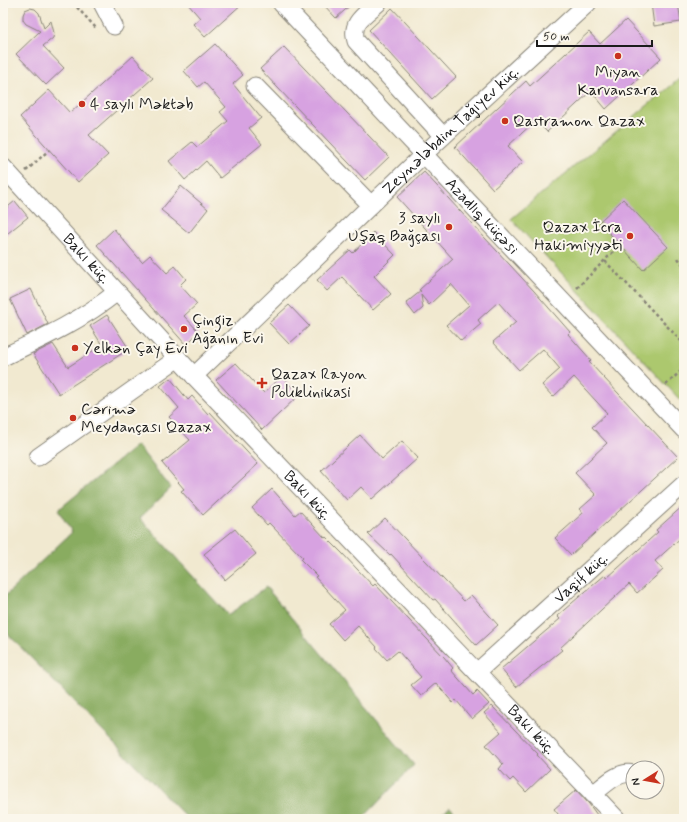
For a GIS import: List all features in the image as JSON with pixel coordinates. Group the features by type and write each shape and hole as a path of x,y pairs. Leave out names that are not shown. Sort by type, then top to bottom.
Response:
{"street":[{"path":"102,3 114,26"},
{"name":"Azadlıq küçəsi","path":"281,3 684,430"},
{"path":"378,3 355,24 353,33 356,41 443,136"},
{"name":"Zeynələbdin Tağıyev küç.","path":"194,376 443,136 588,3"},
{"path":"254,86 371,205"},
{"name":"Bakı küç.","path":"3,167 194,376 617,819"},
{"path":"3,357 60,330 94,311 117,292"},
{"path":"38,457 178,358"},
{"name":"Vaqif küç.","path":"477,672 684,484"},
{"path":"593,794 620,775 625,774"}],"path":[{"path":"73,3 96,28"},
{"path":"15,180 49,150"},
{"path":"577,288 620,245"},
{"path":"678,258 684,266"},
{"path":"605,261 684,344"},
{"path":"666,385 684,368"}],"green space":[{"path":"684,75 684,404 511,219"},
{"path":"137,445 171,488 140,518 228,615 266,587 414,765 362,819 188,819 3,629 3,598 72,532 58,510"},
{"path":"450,807 461,819 435,819"}],"building":[{"path":"187,3 243,3 205,37 193,24 200,18"},
{"path":"322,3 353,3 336,18"},
{"path":"651,3 678,3 681,22 654,26"},
{"path":"30,8 35,9 39,13 44,28 51,21 54,33 53,38 43,46 64,68 46,85 16,54 40,31 26,24 23,20 25,10"},
{"path":"392,8 456,77 432,99 369,30"},
{"path":"626,20 661,58 606,109 591,91 547,132 536,120 508,146 523,162 493,189 455,147 526,81 530,86 589,32 600,44"},
{"path":"215,44 243,75 233,84 261,118 249,128 262,144 220,178 206,161 185,180 169,161 192,142 197,147 228,121 220,112 226,107 204,82 198,87 184,71"},
{"path":"284,47 389,157 365,180 260,69"},
{"path":"133,56 153,78 89,135 108,155 78,182 20,117 49,90 70,113"},
{"path":"424,172 570,332 568,334 591,360 589,362 678,457 571,555 555,538 583,513 580,509 596,495 575,473 607,443 592,427 607,413 574,377 553,397 542,385 560,369 543,349 519,370 493,342 516,322 498,302 478,320 481,324 461,341 446,325 469,305 451,284 429,305 421,295 423,308 415,315 406,303 421,291 419,290 453,259 397,197"},
{"path":"181,186 208,209 189,233 161,210"},
{"path":"623,199 668,247 643,270 599,222"},
{"path":"15,201 28,217 3,237 3,211"},
{"path":"114,229 142,262 150,255 167,273 175,266 186,279 180,285 197,304 184,316 199,332 186,345 97,245"},
{"path":"373,232 395,255 374,276 391,294 373,310 342,277 327,291 317,280 350,250 353,253"},
{"path":"31,289 48,324 27,335 10,299"},
{"path":"289,305 309,326 289,344 269,323"},
{"path":"107,315 129,349 59,394 33,354 53,344 68,367 102,345 90,326"},
{"path":"236,363 264,393 282,376 299,395 262,430 216,380"},
{"path":"170,378 188,400 192,396 208,414 210,412 258,464 203,515 181,491 184,489 162,463 190,440 169,417 179,408 160,386"},
{"path":"360,435 382,459 402,441 418,458 372,499 361,487 347,500 321,471"},
{"path":"272,489 295,515 300,511 373,586 375,584 444,657 453,668 451,670 473,695 477,691 489,704 472,719 456,700 453,703 436,683 421,696 411,685 421,677 398,651 387,660 358,626 343,640 329,624 345,610 315,577 317,576 301,560 303,558 269,523 267,525 252,508"},
{"path":"684,505 684,535 655,561 663,570 637,593 629,584 560,648 562,650 516,687 501,669 560,619 557,616 579,597 605,575 607,578 658,532 656,530"},
{"path":"385,518 464,601 471,595 498,625 476,645 435,599 433,600 391,554 390,555 368,534"},
{"path":"235,529 256,554 225,580 204,554"},
{"path":"492,706 538,754 537,755 550,769 526,792 513,778 510,781 499,769 503,764 486,745 501,732 484,713"},
{"path":"576,790 600,819 562,819 554,809"}],"place":[{"name":"Miyan Karvansara","path":"618,56"},
{"name":"4 saylı Məktəb","path":"82,104"},
{"name":"Qastramon Qazax","path":"505,121"},
{"name":"3 saylı Uşaq Bağçası","path":"449,227"},
{"name":"Qazax İcra Hakimiyyəti","path":"630,236"},
{"name":"Çingiz Ağanın Evi","path":"184,329"},
{"name":"Yelkən Çay Evi","path":"75,348"},
{"name":"Qazax Rayon Poliklinikasi","path":"262,383"},
{"name":"Cərimə Meydançası Qazax","path":"73,418"}]}
